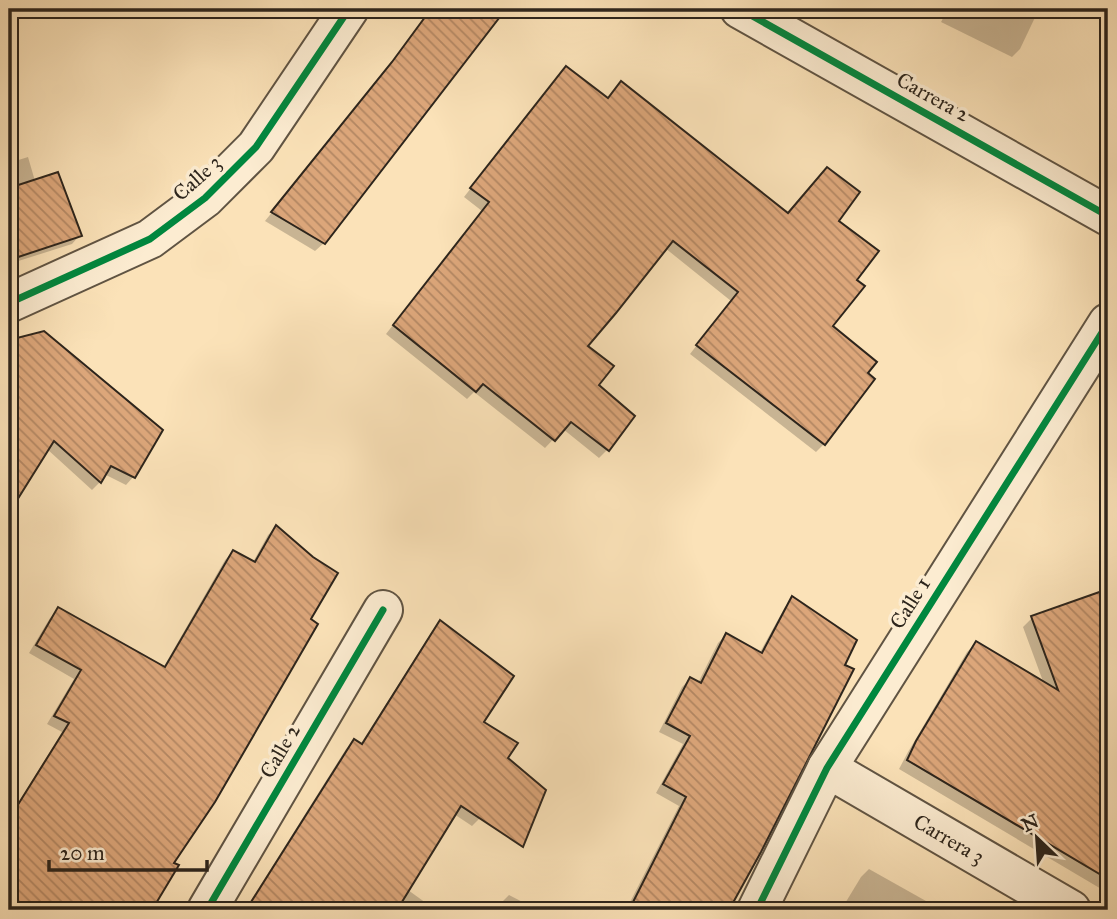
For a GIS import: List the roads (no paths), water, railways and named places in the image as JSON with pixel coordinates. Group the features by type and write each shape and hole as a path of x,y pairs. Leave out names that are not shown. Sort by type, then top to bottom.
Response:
{"street":[{"name":"Calle 3","path":"9,303 150,239 205,198 256,147 349,9"},
{"name":"Carrera 2","path":"740,9 1108,216"},
{"name":"Calle 1","path":"757,910 827,768 1108,323"},
{"name":"Calle 2","path":"207,910 383,610"},
{"name":"Carrera 3","path":"827,768 1071,910"}]}
